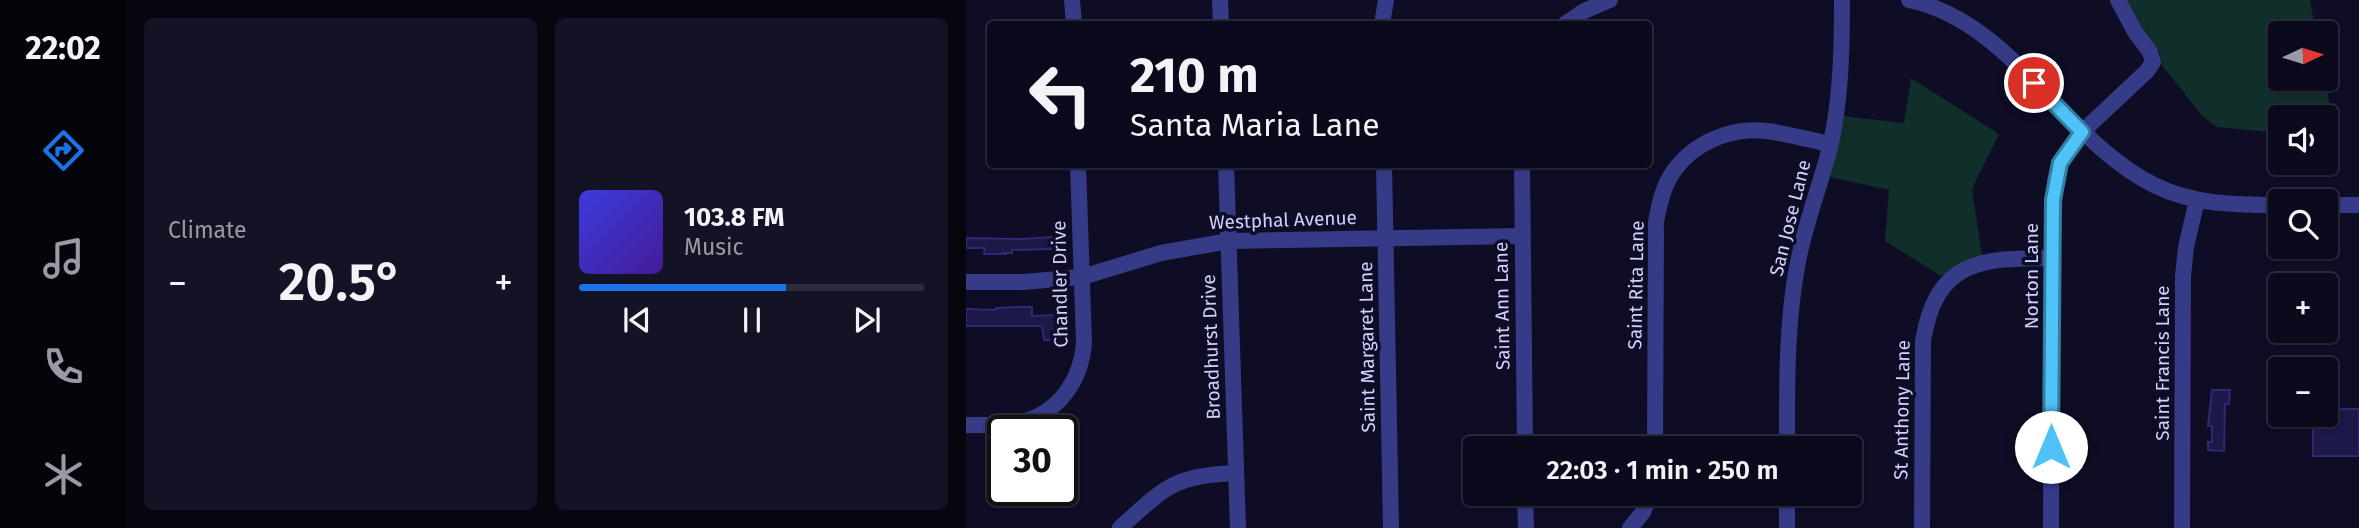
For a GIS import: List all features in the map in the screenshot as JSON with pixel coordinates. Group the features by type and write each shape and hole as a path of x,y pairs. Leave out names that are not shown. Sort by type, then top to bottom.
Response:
{"street":[{"path":"1072,0 1074,21"},
{"path":"1220,0 1221,21"},
{"path":"1383,21 1387,0"},
{"path":"1569,21 1584,11 1610,0"},
{"name":"San Jose Lane","path":"1787,436 1787,349 1791,304 1802,243 1830,144 1841,68 1842,0"},
{"path":"1909,0 1960,19 1984,35 2082,132 2118,163 2138,176 2156,186 2197,200 2225,204 2268,205"},
{"name":"Norton Lane","path":"2051,528 2052,258 2055,181 2060,163 2082,132 2147,71 2153,62 2150,52 2135,32 2118,0"},
{"name":"Saint Rita Lane","path":"1655,436 1656,222 1659,204 1673,172 1702,144 1737,132 1766,131 1830,144"},
{"name":"Chandler Drive","path":"966,425 1006,425 1022,422 1052,408 1072,385 1083,358 1078,168"},
{"name":"Broadhurst Drive","path":"1226,168 1238,528"},
{"name":"Saint Margaret Lane","path":"1384,168 1391,528"},
{"name":"Saint Ann Lane","path":"1522,168 1525,436"},
{"name":"Saint Francis Lane","path":"2182,528 2183,276 2186,247 2197,200"},
{"path":"2338,205 2359,205"},
{"name":"Westphal Avenue","path":"966,282 1023,282 1082,277 1161,253 1229,241 1522,236"},
{"name":"St Anthony Lane","path":"1922,528 1923,341 1926,319 1934,300 1947,282 1983,262 2006,258 2052,258"},
{"path":"1120,528 1146,502 1180,481 1199,475 1237,472"},
{"path":"1525,506 1526,528"},
{"path":"1630,528 1646,506"},
{"path":"1787,506 1787,528"}],"green space":[{"path":"2125,0 2310,0 2314,21 2268,21 2268,91 2327,91 2330,105 2268,105 2268,132 2217,127 2202,116 2162,65 2159,51 2139,25"},
{"path":"1911,78 1999,134 1972,189 1982,256 1941,276 1885,241 1889,190 1830,177 1843,116 1904,123"}],"building":[{"path":"1051,237 1051,249 984,254 985,248 966,248 966,238"},
{"path":"1032,307 1032,316 1058,315 1057,340 1044,340 1042,326 966,326 966,309"},
{"path":"2212,390 2230,390 2229,404 2225,404 2224,451 2208,450 2208,442 2212,442 2212,426 2208,426"},
{"path":"2338,409 2359,409 2359,456 2313,456 2313,427 2338,427"}],"route":[{"path":"2034,83 2082,132 2060,163 2053,200 2051,447"}]}
